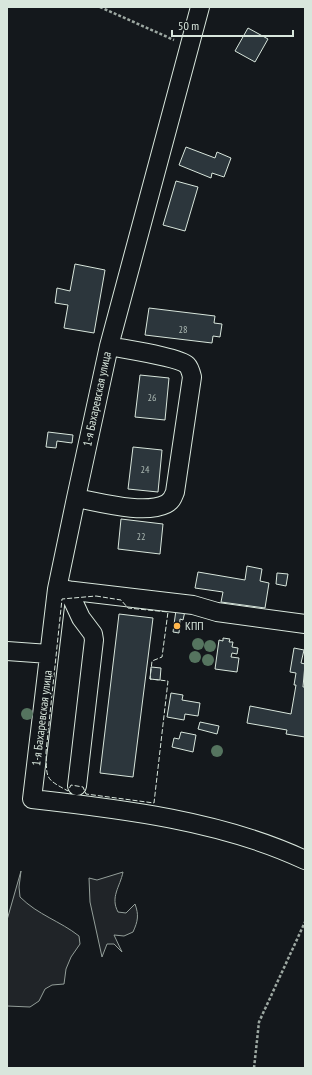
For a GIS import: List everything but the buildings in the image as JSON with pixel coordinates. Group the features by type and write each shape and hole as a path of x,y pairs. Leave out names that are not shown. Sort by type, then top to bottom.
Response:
{"street":[{"name":"1-я Бахаревская улица","path":"200,7 109,346 76,498 63,589 50,654 32,798 153,816 201,826 260,841 305,860"},
{"path":"76,498 132,508 147,508 167,504 172,499 175,492 192,377 190,371 187,365 173,359 109,346"},
{"path":"63,589 193,604 217,612 305,624"},
{"path":"63,589 80,618 93,634 94,640 77,786"},
{"path":"7,651 50,654"}],"path":[{"path":"100,7 189,47"},
{"path":"254,1068 259,1022 305,922"}],"shaded area":[{"path":"21,871 19,887 20,897 34,909 79,936 80,944 71,957 66,969 64,984 52,985 45,989 39,1001 30,1007 7,1006 7,920"},
{"path":"123,872 115,897 116,907 118,912 126,913 135,904 137,921 133,932 124,936 114,935 122,952 114,944 107,944 102,957 90,902 89,878 97,880"}],"fence":[{"path":"96,596 121,600 128,608 168,612 162,657 152,661 150,679 168,681 154,803 86,794 83,787 71,785 68,791 48,777 46,768 46,752 62,599 96,596"}],"place":[{"name":"КПП","path":"177,626"}]}
